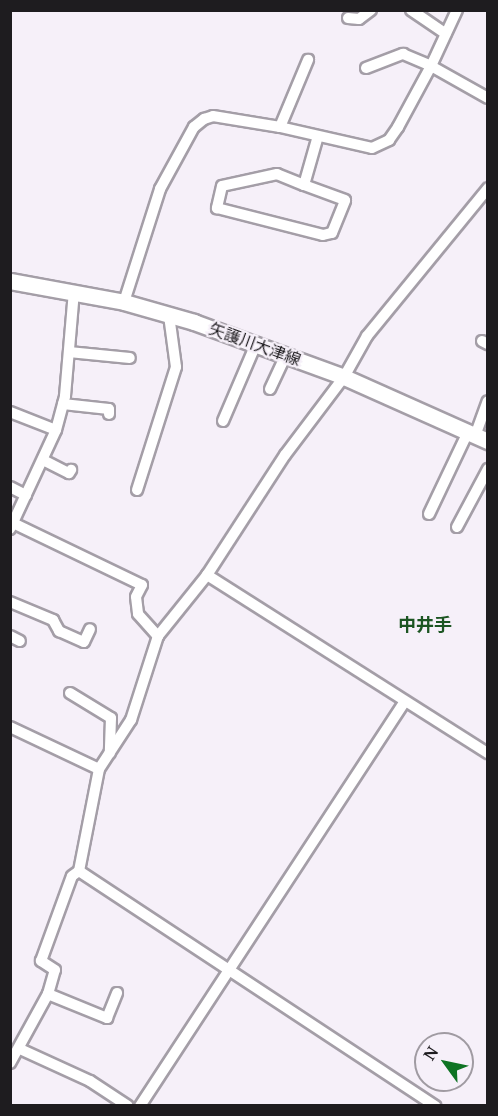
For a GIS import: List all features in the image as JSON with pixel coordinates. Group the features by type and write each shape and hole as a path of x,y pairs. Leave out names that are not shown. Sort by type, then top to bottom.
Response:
{"main road":[{"name":"矢護川大津線","path":"10,280 124,302 256,344 344,377 477,437"}],"street":[{"path":"348,18 360,18 371,10"},
{"path":"411,10 446,34"},
{"path":"124,302 159,189 194,127 213,116 280,127 372,148 380,146 398,127 431,66 457,10"},
{"path":"366,68 404,54 486,94"},
{"path":"280,127 308,60"},
{"path":"304,185 318,136"},
{"path":"277,174 304,185 345,200 333,233 323,235 217,208 222,186 277,174"},
{"path":"10,1063 21,1049 48,994 55,970 41,961 72,876 79,871 99,769 131,720 158,636 207,575 285,455 344,377 367,336 488,189"},
{"path":"74,292 63,404 56,430 12,526 142,585 136,597 138,614 158,636"},
{"path":"137,490 176,367 169,315"},
{"path":"223,421 256,344"},
{"path":"69,352 130,358"},
{"path":"270,389 286,355"},
{"path":"429,513 477,437 488,401"},
{"path":"63,404 109,409 108,414"},
{"path":"10,412 56,430"},
{"path":"43,460 69,473 71,470"},
{"path":"457,527 488,469"},
{"path":"10,487 26,495"},
{"path":"207,575 404,703 488,753"},
{"path":"10,602 53,620 59,631 84,642 90,629"},
{"path":"70,693 111,718 110,753"},
{"path":"140,1106 404,703"},
{"path":"11,730 99,769"},
{"path":"79,871 435,1106"},
{"path":"48,994 107,1018 117,993"},
{"path":"21,1049 90,1081 128,1106"}],"district":[{"name":"中井手","path":"425,624"}]}
